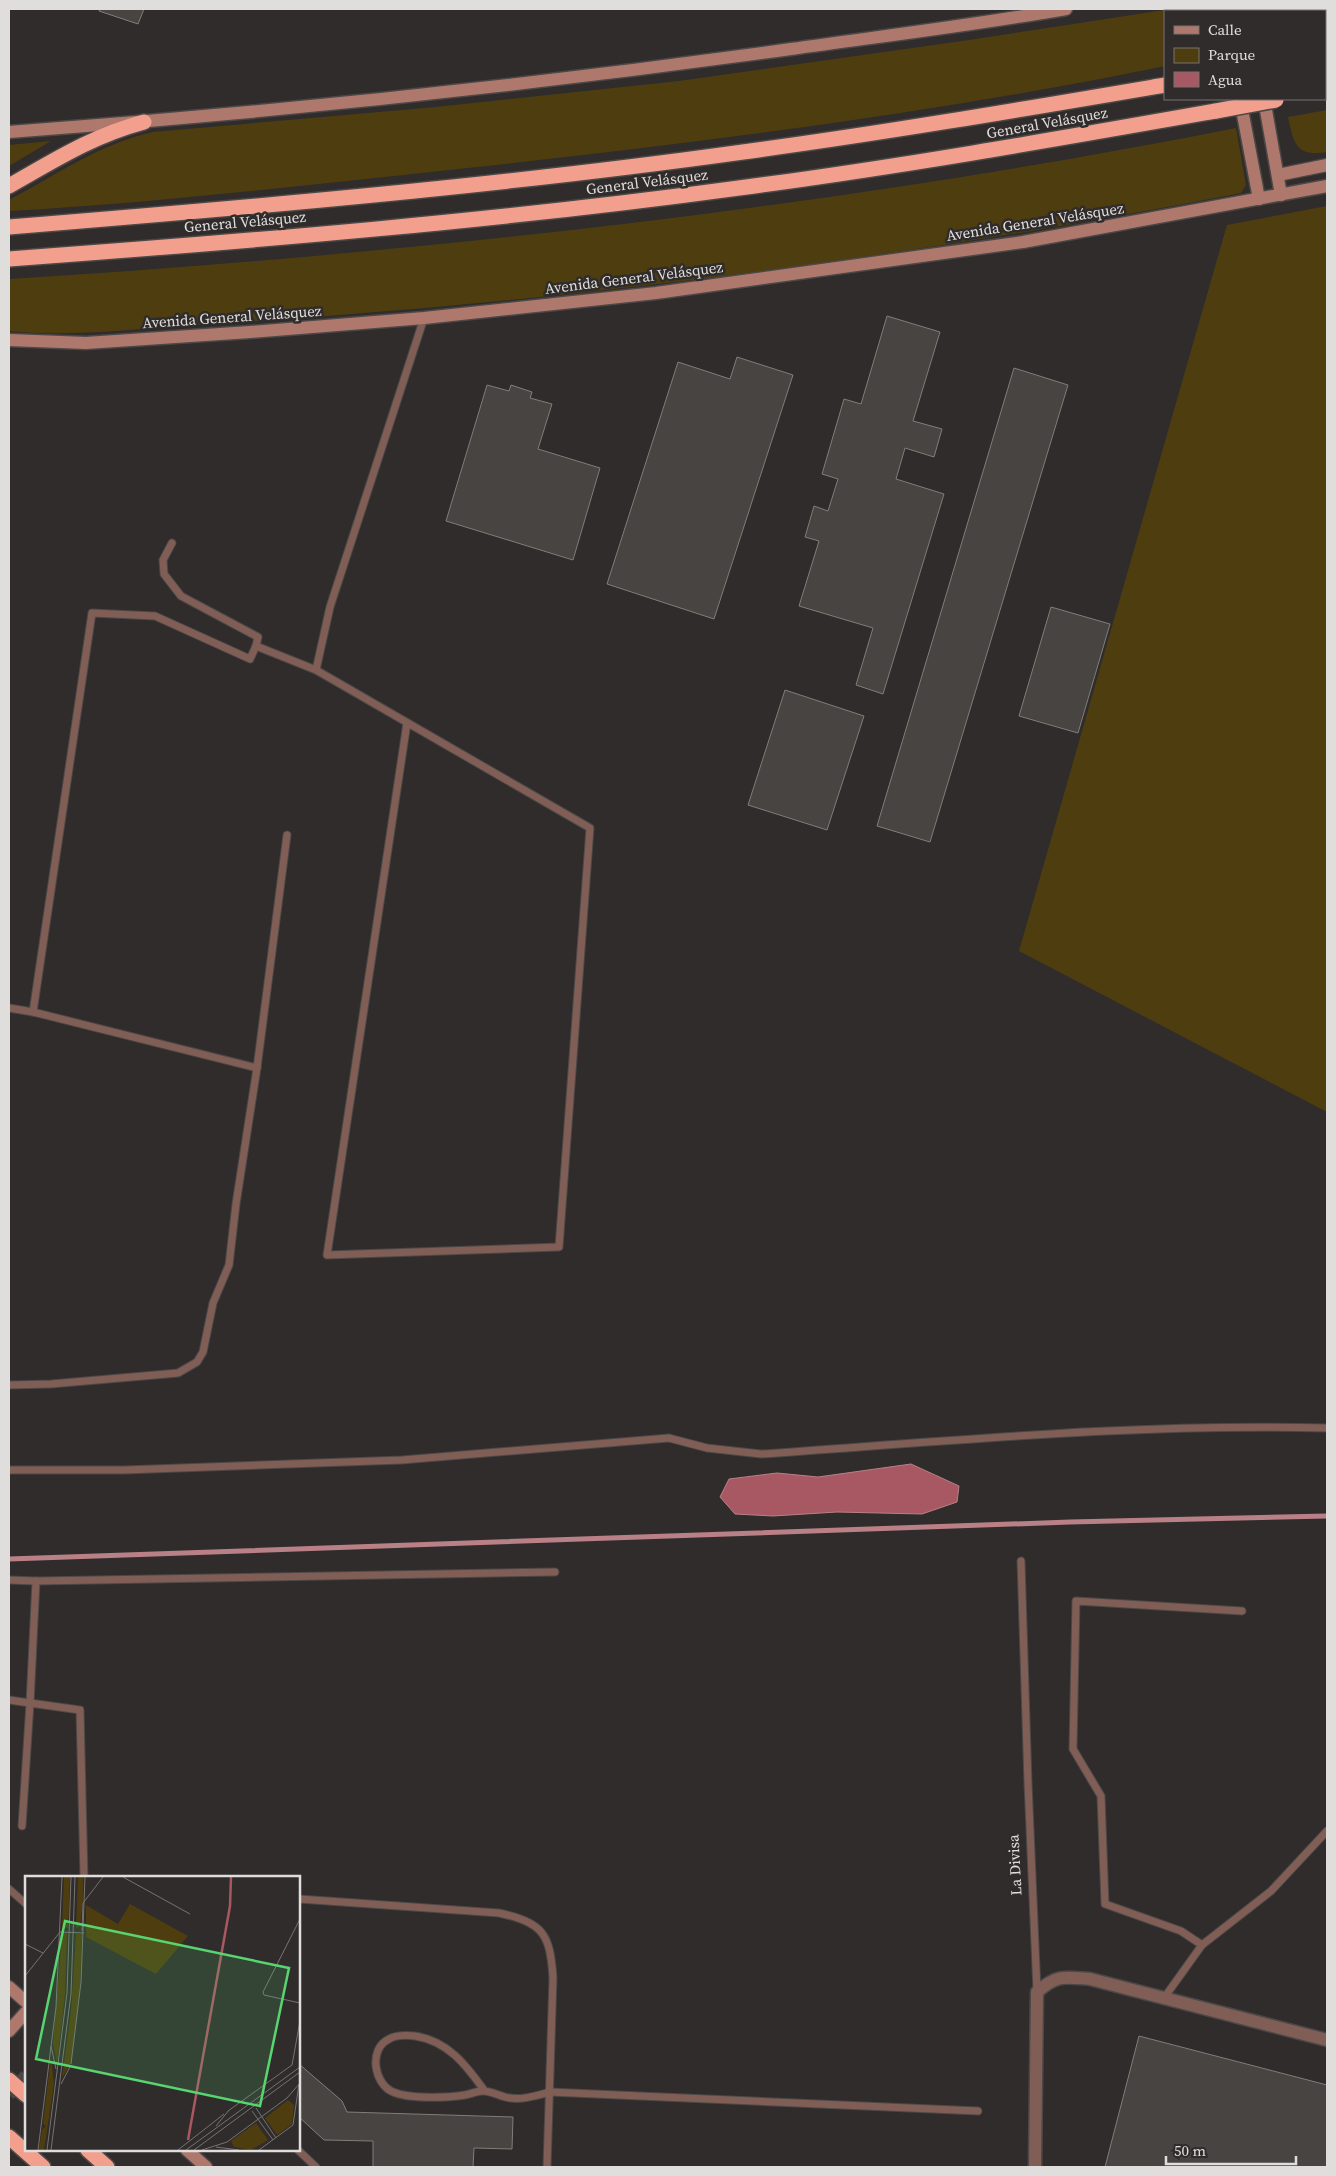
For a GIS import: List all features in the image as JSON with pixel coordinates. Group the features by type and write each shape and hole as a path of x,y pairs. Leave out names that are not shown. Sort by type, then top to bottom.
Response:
{"highway":[{"name":"General Velásquez","path":"9,227 336,199 678,160 894,131 1164,85"},
{"name":"General Velásquez","path":"9,259 392,227 671,197 914,163 1270,100"},
{"path":"9,186 85,143 116,129 144,122"},
{"path":"9,2080 25,2094"},
{"path":"9,2137 42,2167"},
{"path":"89,2151 107,2167"}],"street":[{"path":"9,132 144,122 540,81 750,55 1066,9"},
{"path":"1240,100 1259,199"},
{"path":"1275,100 1278,175 1281,195"},
{"path":"1278,175 1327,165"},
{"name":"Avenida General Velásquez","path":"9,340 54,343 94,342 250,332 424,318 656,293 796,275 1042,239 1327,186"},
{"path":"1037,1992 1051,1980 1067,1977 1090,1979 1327,2040"},
{"path":"9,1986 25,2001"},
{"name":"La Divisa","path":"1035,2167 1037,1992"},
{"path":"9,2031 25,2013"},
{"path":"188,2151 206,2167"}],"lane":[{"path":"316,670 330,607 424,318"},
{"path":"33,1012 92,613 156,616 250,660 256,646 258,637 181,596 164,574 163,560 172,542"},
{"path":"256,646 316,670 590,828 559,1247 327,1255 407,723"},
{"path":"9,1385 51,1384 178,1373 197,1362 203,1352 212,1303 229,1265 287,834"},
{"path":"9,1008 33,1012 257,1068"},
{"path":"9,1470 124,1470 402,1460 669,1438 707,1448 761,1454 1088,1431 1227,1427 1327,1428"},
{"name":"La Divisa","path":"1021,1561 1027,1773 1037,1992"},
{"path":"9,1580 554,1572"},
{"path":"22,1826 36,1581"},
{"path":"1202,1945 1181,1931 1106,1904 1101,1796 1074,1749 1076,1602 1242,1611"},
{"path":"9,1700 80,1710 84,1876"},
{"path":"1164,1998 1202,1945 1271,1891 1327,1831"},
{"path":"9,1888 25,1903"},
{"path":"300,1899 498,1913 524,1919 543,1933 551,1953 553,1978 547,2167"},
{"path":"484,2090 469,2068 454,2053 423,2037 406,2035 388,2039 380,2047 376,2057 380,2081 393,2092 426,2096 450,2096 484,2090 517,2099 550,2092 978,2111"},
{"path":"299,2151 316,2167"}],"green space":[{"path":"1215,9 1216,10 1164,10"},
{"path":"1327,9 1327,36 1326,10 1268,10"},
{"path":"1164,10 1164,66 1075,84 804,127 531,161 225,194 9,211 9,200 78,161 114,144 153,132 436,107 679,81"},
{"path":"1327,110 1327,152 1317,153 1303,150 1298,146 1292,135 1288,117"},
{"path":"1236,128 1246,185 1241,193 1017,233 904,251 679,282 452,306 98,332 45,333 9,331 9,279 318,256 625,224 931,182"},
{"path":"51,141 9,166 9,145"},
{"path":"1327,206 1327,1112 1019,951 1227,225"}],"water":[{"path":"911,1464 959,1486 957,1502 922,1514 837,1512 773,1516 735,1514 720,1497 729,1479 777,1473 818,1477"}],"building":[{"path":"100,9 144,9 138,24 99,11"},
{"path":"887,316 940,332 913,421 942,429 934,457 905,448 896,479 944,494 883,694 856,685 873,628 799,606 819,541 805,537 814,506 828,511 838,479 822,474 844,399 861,404"},
{"path":"737,357 793,375 714,619 607,584 678,362 730,379"},
{"path":"1014,368 1068,385 930,842 877,826"},
{"path":"487,385 509,391 511,385 532,392 530,398 552,404 538,449 600,468 573,560 446,521"},
{"path":"1051,607 1110,624 1078,733 1019,716"},
{"path":"785,690 864,716 827,830 748,805"},
{"path":"1139,2036 1327,2085 1327,2167 1105,2167"},
{"path":"300,2065 342,2101 347,2112 513,2117 512,2149 474,2148 473,2167 373,2167 373,2141 324,2140 300,2118"}],"waterway":[{"path":"9,1559 1070,1522 1327,1516"}],"tunnel":[{"path":"9,2095 25,2076"}]}
